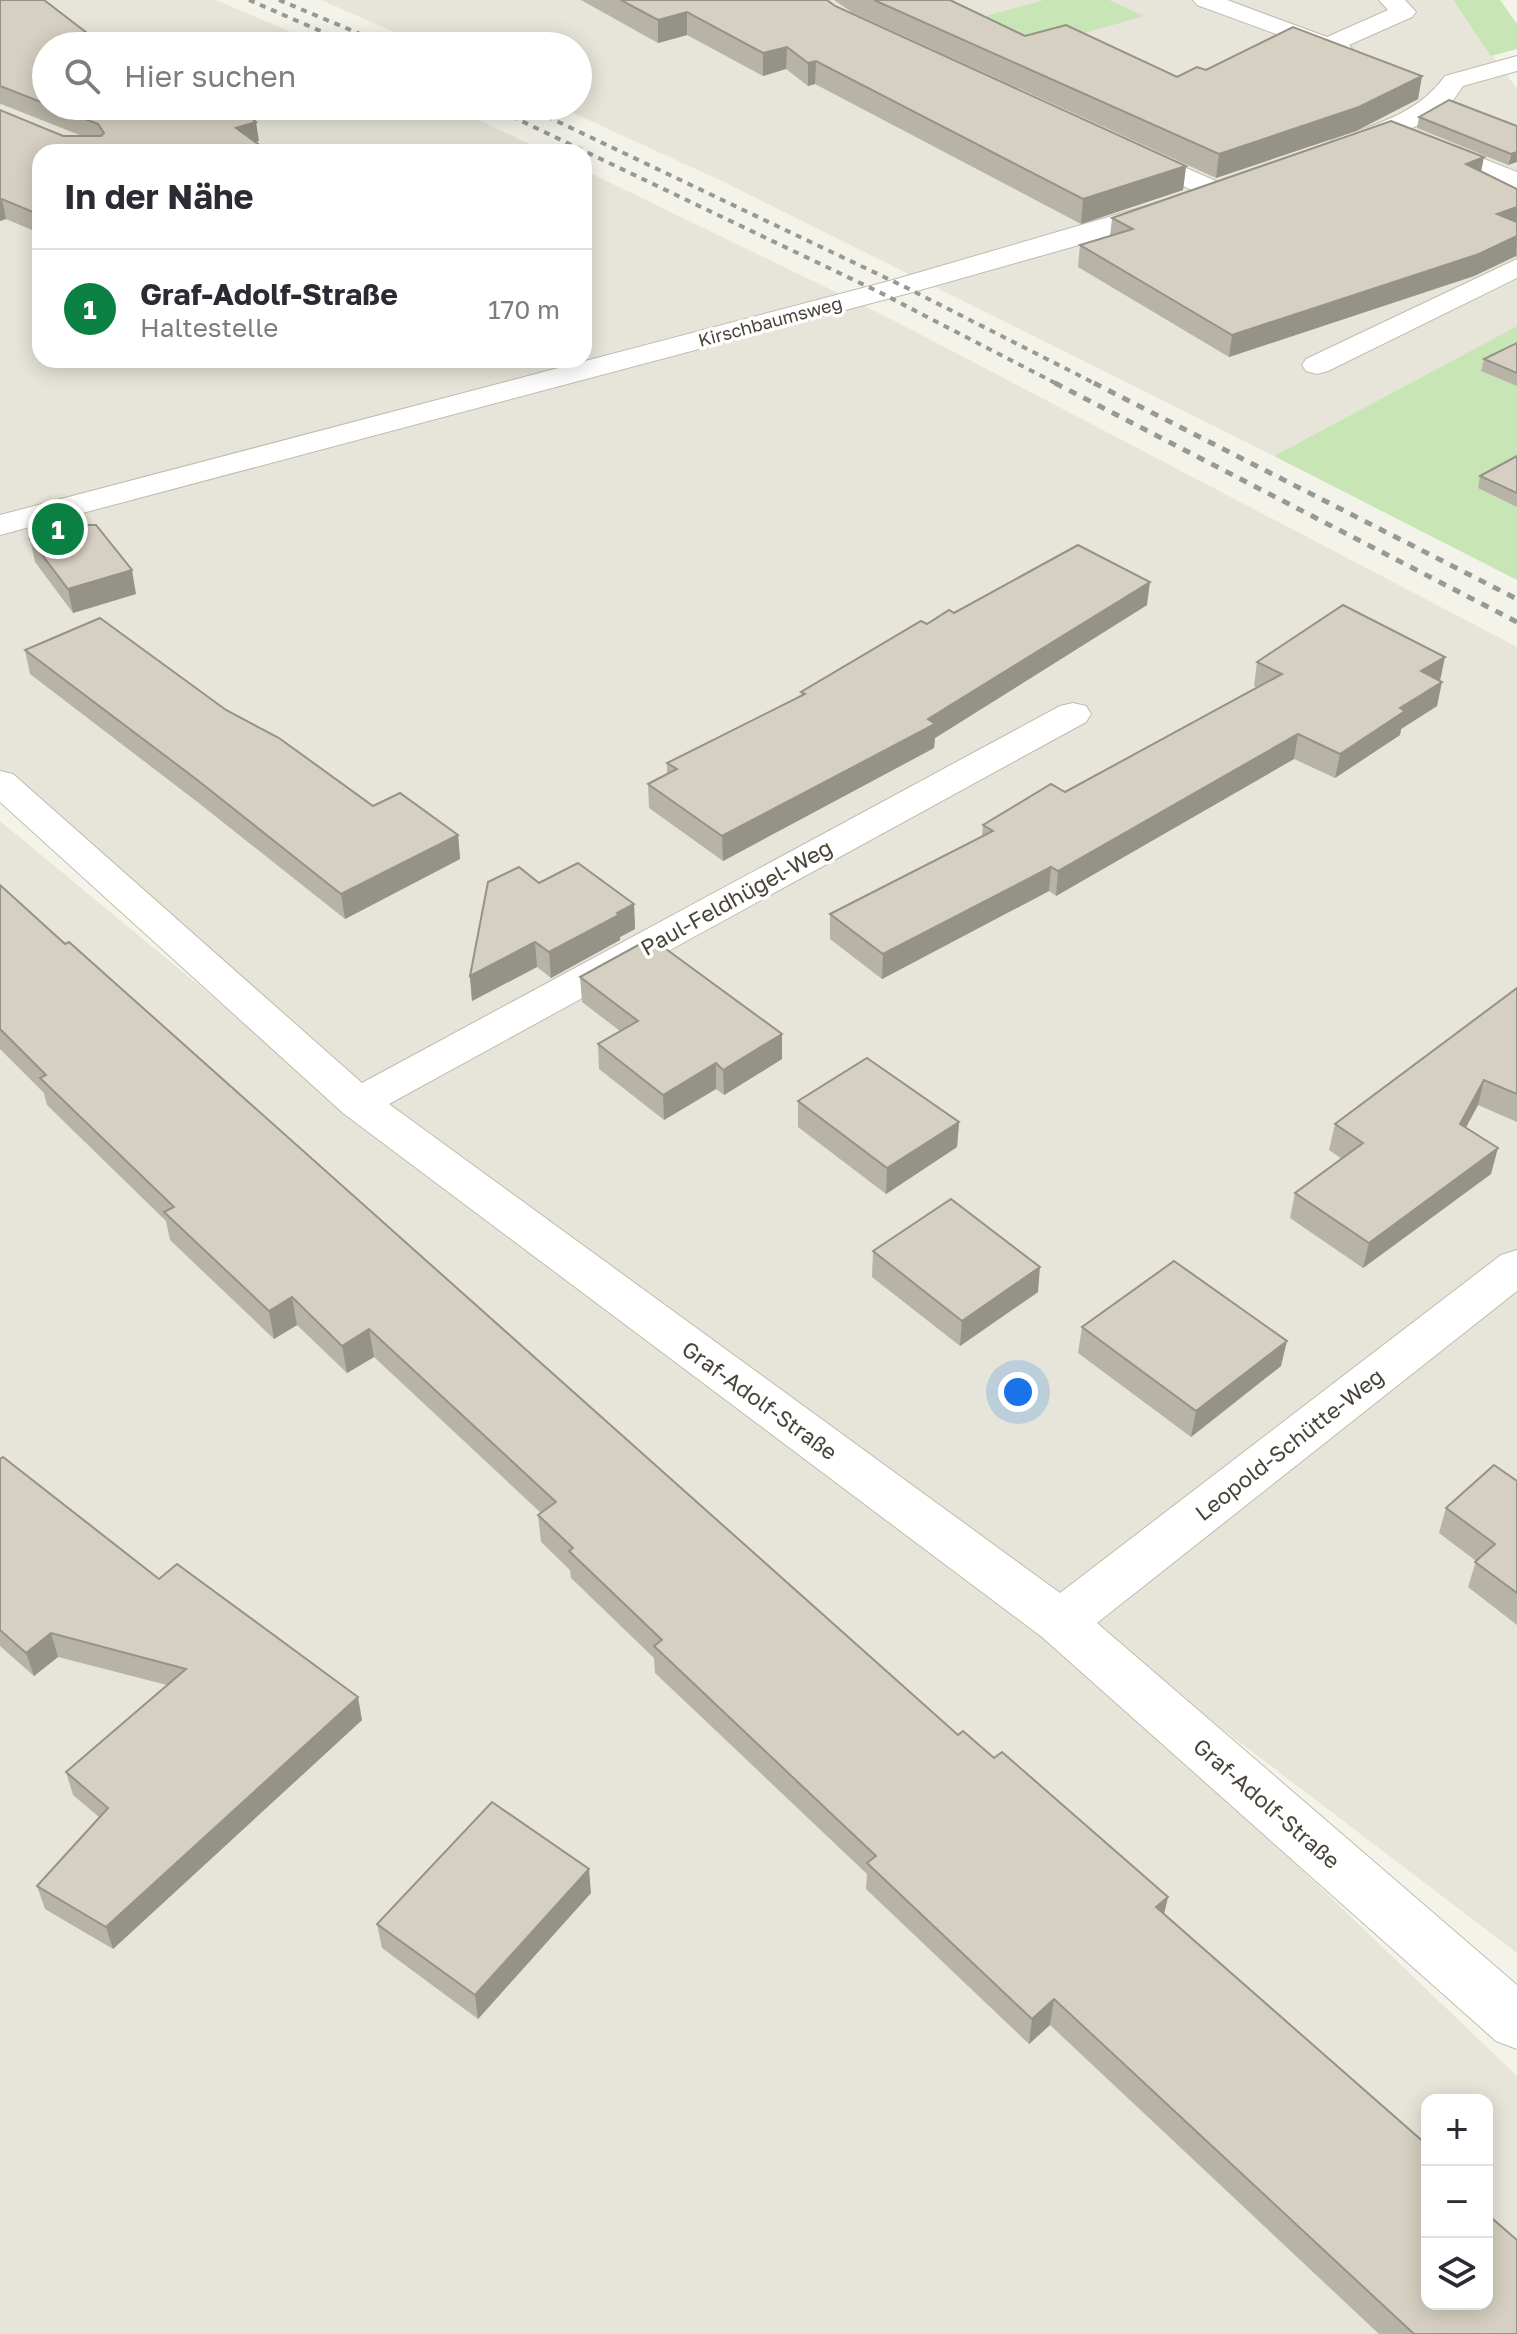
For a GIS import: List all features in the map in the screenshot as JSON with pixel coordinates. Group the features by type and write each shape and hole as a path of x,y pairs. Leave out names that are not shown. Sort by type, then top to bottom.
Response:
{"street":[{"path":"1205,0 1369,61"},
{"path":"1329,45 1404,12 1391,0"},
{"path":"1321,153 1424,112 1435,87 1507,66"},
{"path":"1387,128 1517,181"},
{"name":"Kirschbaumsweg","path":"0,525 903,286 1115,226 1228,186 1102,139"},
{"path":"1317,365 1517,267"},
{"name":"Paul-Feldhügel-Weg","path":"358,1103 1073,714"},
{"name":"Graf-Adolf-Straße","path":"0,782 358,1103 1060,1622 1517,2022"},
{"name":"Leopold-Schütte-Weg","path":"1060,1622 1517,1267"}],"shaded area":[{"path":"0,0 216,0 291,32 32,32 32,120 479,120 529,144 32,144 32,368 592,368 592,174 887,317 1517,647 1517,1953 1059,1605 362,1088 0,778"},
{"path":"321,0 1453,0 1517,89 1517,326 1274,456 726,183 589,120 592,120 592,32 394,32"},
{"path":"0,821 350,1110 1056,1634 1517,2076 1517,2334 0,2334"}],"green space":[{"path":"1044,0 1109,0 1144,16 1019,52 961,23"},
{"path":"1453,0 1500,0 1517,24 1517,49 1491,56"},
{"path":"1517,326 1517,580 1274,456"}],"building":[{"path":"0,0 44,0 86,32 32,32 32,99 0,86"},
{"path":"621,0 827,0 1186,166 1083,199 816,61 808,63 787,47 763,53 687,12 658,20"},
{"path":"874,0 950,0 1025,36 1066,25 1177,77 1197,67 1206,70 1293,27 1422,76 1359,107 1219,154"},
{"path":"1449,100 1517,126 1517,152 1511,154 1419,117"},
{"path":"0,110 63,136 101,136 104,133 98,124 88,120 254,120 256,122 236,128 258,144 32,144 32,212 0,200"},
{"path":"1391,121 1484,157 1466,164 1517,189 1517,207 1497,214 1517,222 1517,236 1479,254 1232,335 1080,245 1133,229 1112,218"},
{"path":"1517,343 1517,373 1484,359"},
{"path":"1517,456 1517,493 1480,476"},
{"path":"78,525 96,525 132,570 68,589 30,539"},
{"path":"1078,545 1150,582 928,719 935,724 722,836 648,784 677,769 667,763 805,694 801,692 921,621 927,624 949,610 954,613"},
{"path":"1343,605 1445,657 1421,671 1442,682 1400,708 1405,711 1340,754 1298,734 1058,871 1051,867 883,954 830,914 993,831 983,825 1051,784 1065,792 1282,674 1257,662"},
{"path":"100,618 226,710 279,738 373,806 400,793 458,835 341,894 196,779 25,650"},
{"path":"578,863 634,904 549,952 535,942 470,976 488,882 519,867 539,883"},
{"path":"0,885 65,944 69,942 958,1735 963,1731 994,1758 1002,1752 1168,1897 1156,1907 1421,2140 1421,2310 1493,2310 1493,2219 1517,2240 1517,2334 1414,2334 1054,1999 1032,2019 867,1863 876,1856 654,1646 662,1640 569,1551 573,1548 538,1515 556,1502 369,1329 342,1346 292,1297 269,1311 164,1212 174,1207 40,1078 46,1075 0,1029"},
{"path":"651,938 782,1034 723,1070 716,1063 663,1095 598,1044 638,1021 580,977"},
{"path":"1517,988 1517,1094 1484,1080 1460,1124 1498,1148 1369,1243 1295,1193 1363,1143 1335,1124"},
{"path":"867,1058 959,1122 887,1168 798,1101"},
{"path":"951,1199 1040,1267 962,1321 873,1251"},
{"path":"1174,1261 1287,1341 1196,1411 1082,1327"},
{"path":"3,1457 159,1579 177,1564 358,1697 106,1927 37,1886 108,1808 66,1772 186,1669 51,1633 26,1653 0,1630 0,1459"},
{"path":"1494,1465 1517,1481 1517,1593 1475,1562 1495,1544 1446,1508"},
{"path":"492,1802 589,1869 475,1995 377,1924"}],"railway":[{"path":"249,0 323,32"},
{"path":"279,0 356,32"},
{"path":"519,120 569,144"},
{"path":"554,120 903,286 1098,385"},
{"path":"592,155 879,292 1059,385"},
{"path":"1055,383 1517,622"},
{"path":"1094,383 1517,599"}],"place":[{"name":"Graf-Adolf-Straße","path":"58,529"}]}
